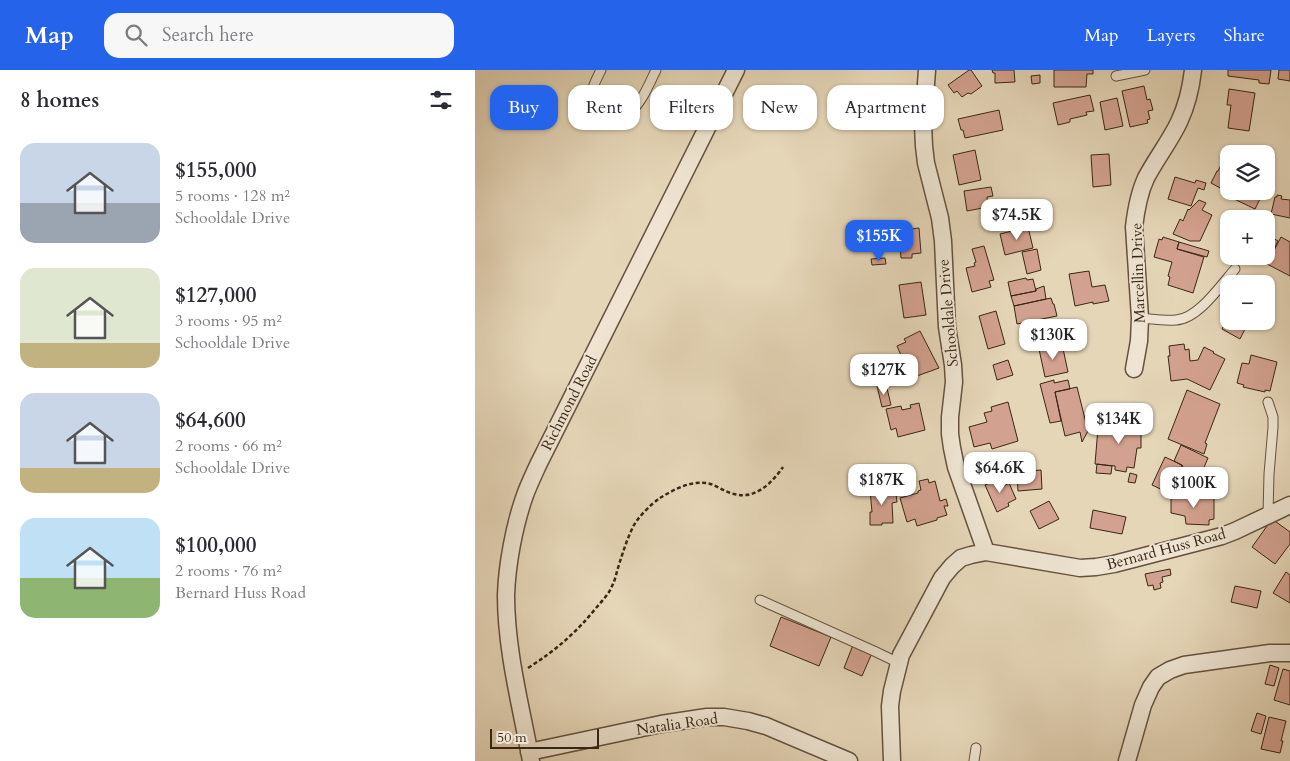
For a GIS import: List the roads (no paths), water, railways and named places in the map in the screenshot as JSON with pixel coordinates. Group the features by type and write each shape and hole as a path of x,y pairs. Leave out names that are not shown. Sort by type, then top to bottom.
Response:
{"street":[{"name":"Richmond Road","path":"530,757 515,676 506,594 515,531 524,498 543,454 736,70"},
{"name":"Schooldale Drive","path":"927,70 923,125 924,146 943,241 947,327 954,382 950,434 956,467 986,552"},
{"name":"Marcellin Drive","path":"1134,369 1139,341 1140,318 1134,226 1136,212 1146,179 1187,105 1193,70"},
{"name":"Bernard Huss Road","path":"892,761 889,706 901,655 942,578 961,558 986,552 1080,568 1096,567 1222,536 1290,505"},
{"path":"1127,761 1143,705 1158,677 1169,670 1184,665 1290,652"},
{"name":"Natalia Road","path":"530,757 661,724 707,717 724,717 766,726 849,761"}],"lane":[{"path":"601,70 592,91 593,101 603,115 612,119 622,118 631,112 638,104 656,70"},
{"path":"1117,76 1145,70"},
{"path":"1140,318 1177,320 1185,318 1205,304 1235,270"},
{"path":"1268,402 1273,417 1269,474 1269,515"},
{"path":"760,600 899,663"},
{"path":"974,761 977,748"}]}
